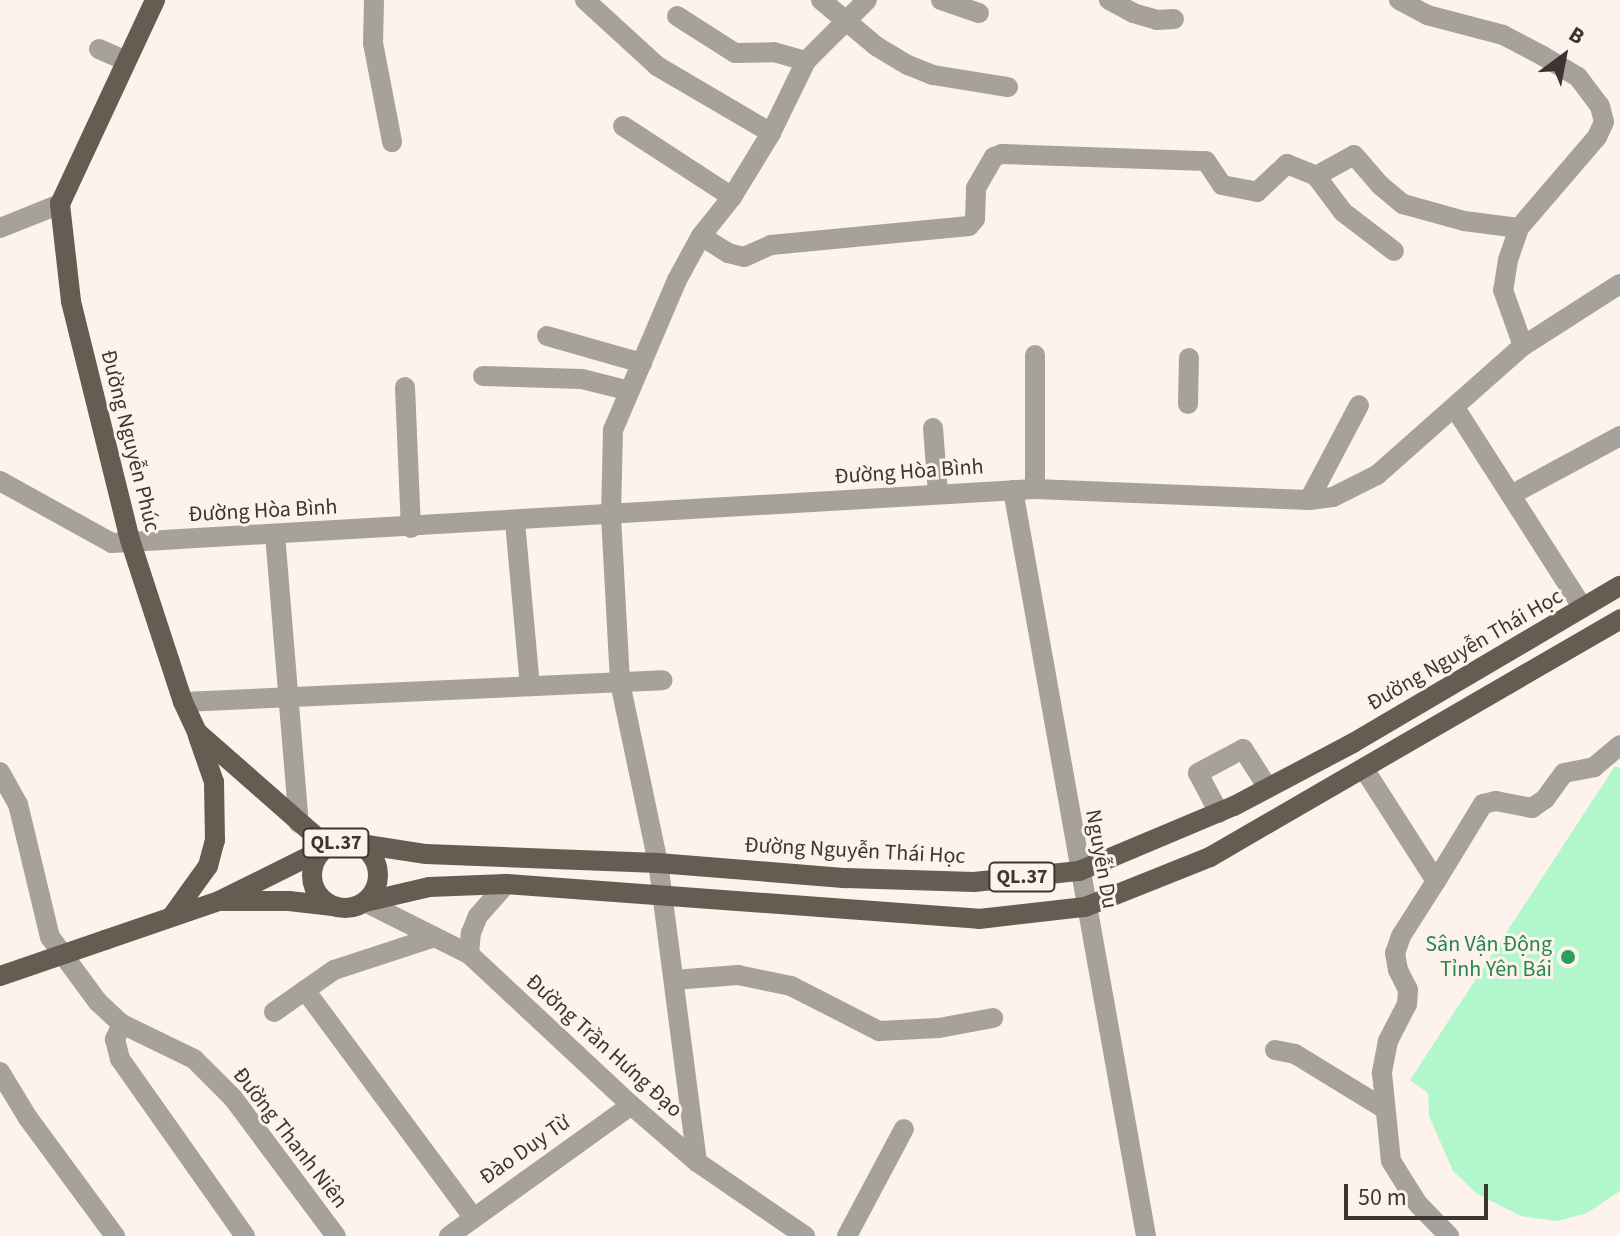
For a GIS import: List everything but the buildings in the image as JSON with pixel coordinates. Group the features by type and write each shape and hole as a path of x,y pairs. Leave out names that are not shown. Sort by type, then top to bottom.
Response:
{"main road":[{"path":"60,204 124,60 155,0"},
{"name":"Đường Nguyễn Phúc","path":"60,204 71,301 130,540 183,702 197,732 328,847"},
{"name":"Đường Nguyễn Thái Học","path":"354,843 426,854 658,863 846,878 974,882 1079,871 1219,813 1268,788 1353,743 1620,586"},
{"name":"QL.37","path":"365,902 372,895 379,875 371,855 354,843 328,847 315,863 313,883 317,893 333,906 344,908 429,887 506,884 979,919 1085,907 1210,857 1620,619"},
{"path":"171,918 208,866 215,840 214,782 197,732"},
{"path":"0,976 219,901 328,847"},
{"path":"219,901 289,901 333,906"}],"street":[{"path":"374,0 373,43 392,142"},
{"path":"585,0 657,66 771,133"},
{"path":"821,0 876,46 933,75 1008,87"},
{"path":"697,1162 664,897 620,682 611,517 613,430 677,280 701,236 732,197 771,133 806,61 867,0"},
{"path":"941,0 979,13"},
{"path":"1109,0 1133,13 1157,20 1174,19"},
{"path":"1399,0 1427,15 1503,35 1543,56 1578,77 1600,106 1604,122 1597,137 1519,228 1503,290 1523,346"},
{"path":"677,16 735,53 774,52 806,61"},
{"path":"99,49 124,60"},
{"path":"623,126 732,197"},
{"path":"701,236 728,253 744,257 785,243 969,226 975,219 976,188 994,157 1002,154 1206,161 1222,185 1257,192 1287,164 1316,176 1343,212 1394,251"},
{"path":"1316,176 1354,155 1380,185 1403,204 1464,221 1519,228"},
{"path":"0,228 60,204"},
{"name":"Đường Hòa Bình","path":"0,481 112,543 611,517 938,493 1035,489 1309,500 1333,497 1377,475 1523,346 1620,284"},
{"path":"547,336 642,363"},
{"path":"1035,355 1035,489"},
{"path":"1188,404 1189,358"},
{"path":"483,376 582,379 630,391"},
{"path":"405,387 411,528"},
{"path":"1309,500 1359,405"},
{"path":"1455,408 1583,608"},
{"path":"933,428 938,493"},
{"path":"1511,495 1620,436"},
{"name":"Nguyễn Du","path":"1013,490 1145,1236"},
{"path":"515,522 530,686"},
{"path":"275,534 299,823"},
{"path":"183,702 662,680"},
{"path":"1449,1236 1418,1204 1391,1161 1383,1108 1382,1073 1388,1041 1407,1004 1408,990 1398,970 1395,953 1401,936 1483,804 1496,801 1532,808 1545,799 1564,773 1594,767 1620,745"},
{"path":"1219,813 1198,773 1243,749 1268,788"},
{"path":"1364,769 1436,881"},
{"name":"Đường Thanh Niên","path":"0,772 18,804 50,937 98,1002 122,1024 194,1059 233,1098 336,1236"},
{"path":"469,954 468,944 478,916 506,884"},
{"name":"Đường Trần Hưng Đạo","path":"365,902 469,954 697,1162 805,1236"},
{"path":"274,1012 334,970 435,937"},
{"path":"674,980 738,975 791,986 879,1031 939,1028 993,1018"},
{"path":"305,990 472,1216"},
{"path":"122,1024 115,1039 120,1059 245,1236"},
{"path":"1275,1050 1295,1054 1383,1108"},
{"path":"0,1072 28,1118 115,1236"},
{"name":"Đào Duy Từ","path":"449,1236 472,1216 631,1105"},
{"path":"847,1236 904,1129"}],"green space":[{"name":"Sân Vận Động Tỉnh Yên Bái","path":"1615,766 1620,768 1620,1191 1587,1213 1557,1221 1521,1216 1477,1194 1453,1171 1429,1116 1428,1093 1410,1080"}],"place":[{"name":"Sân Vận Động Tỉnh Yên Bái","path":"1568,957"}]}
